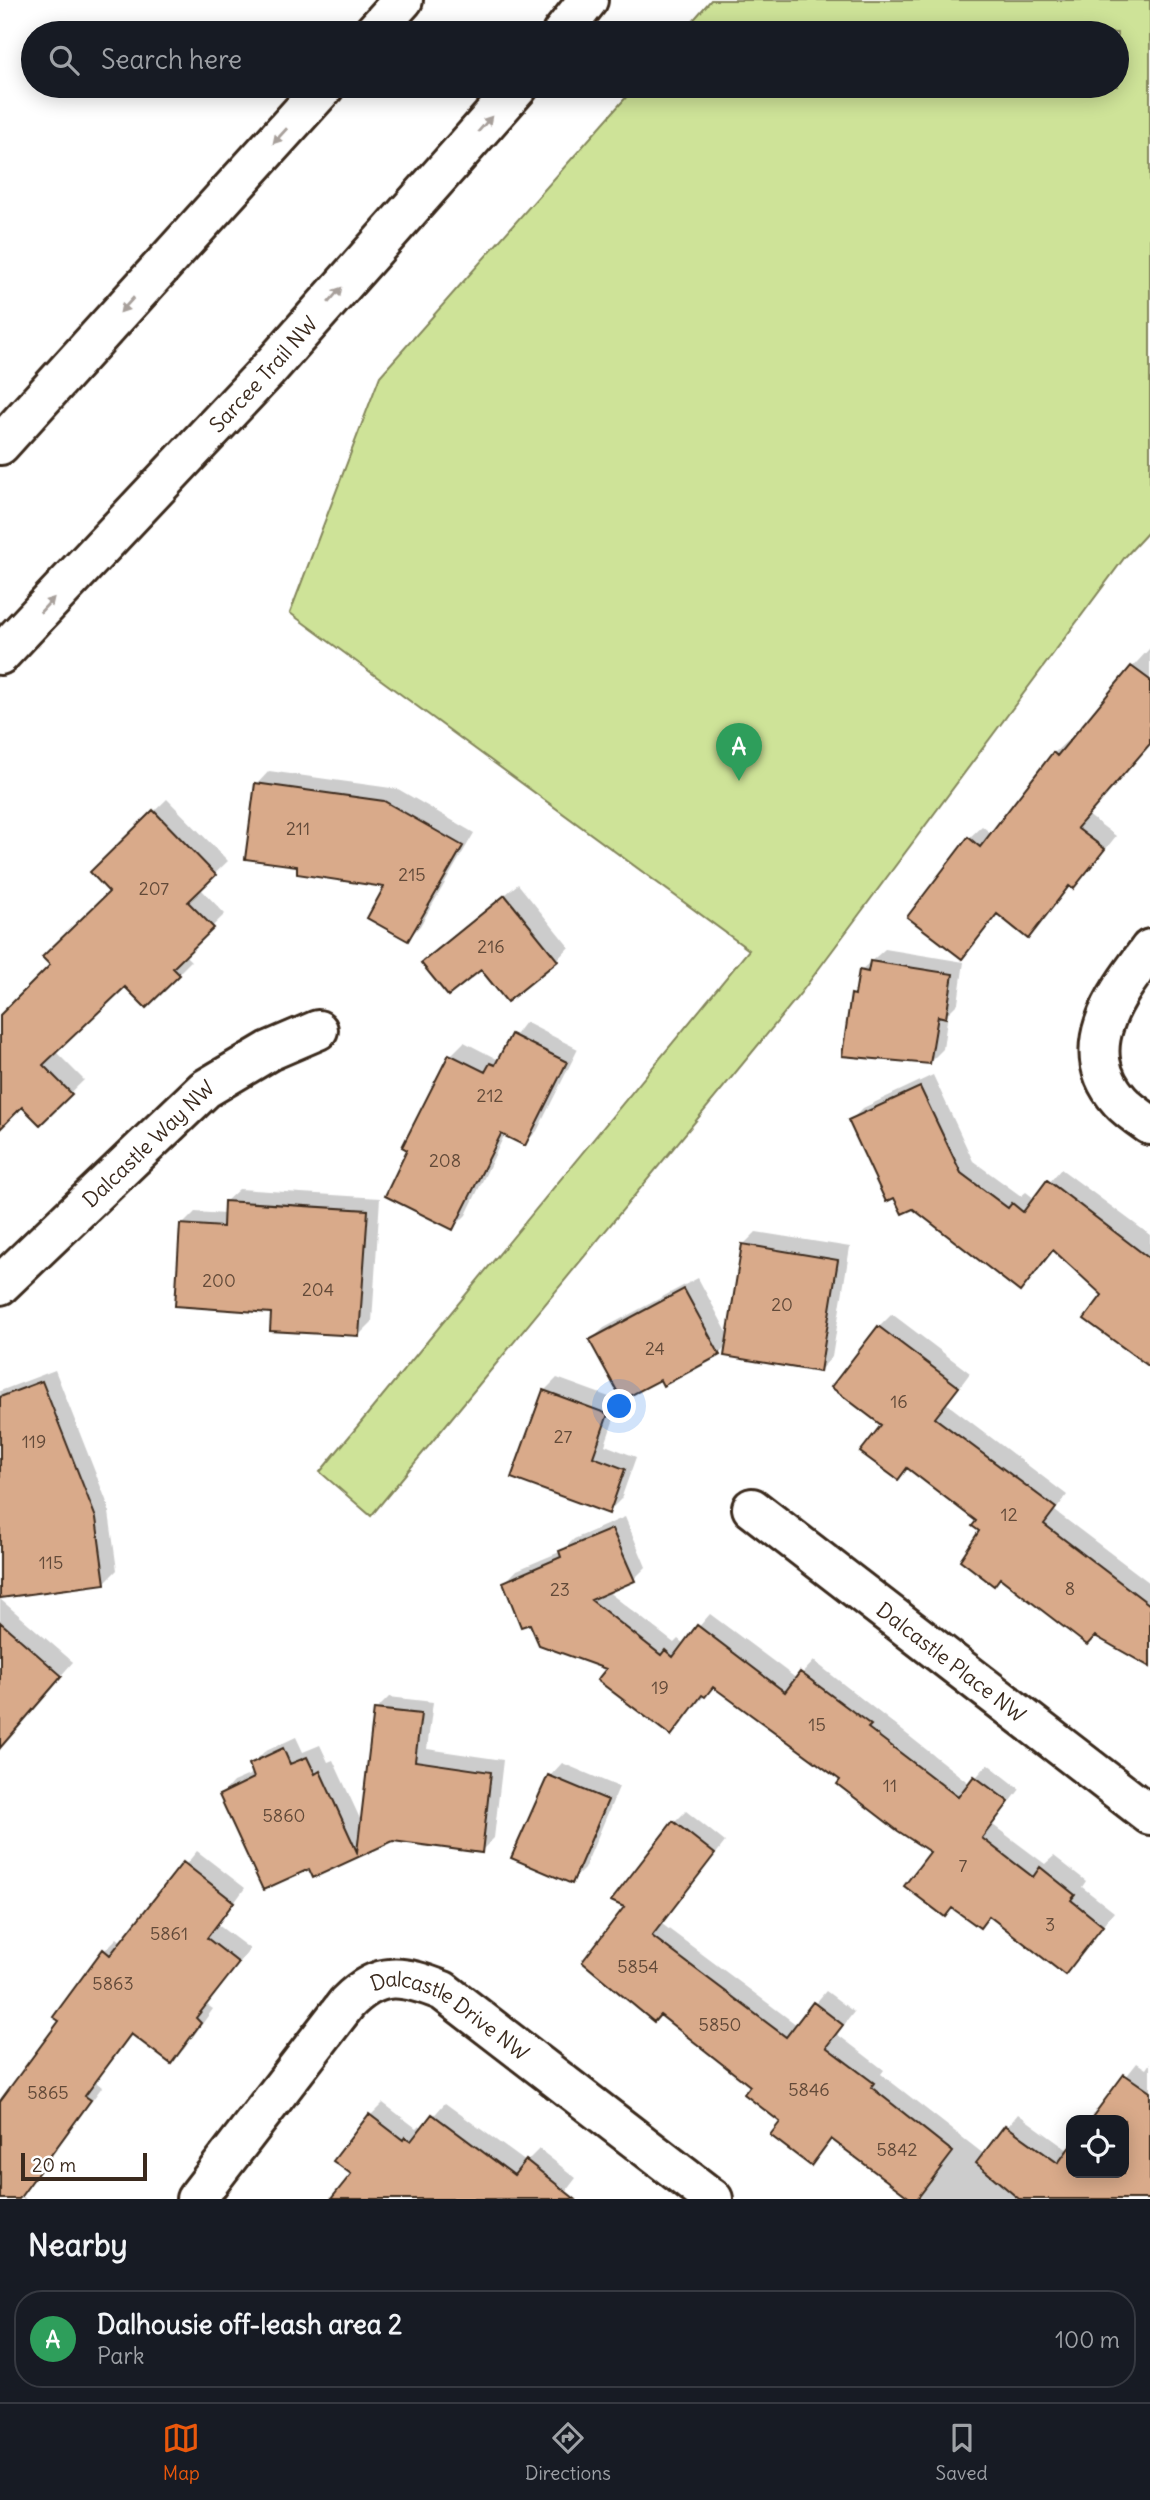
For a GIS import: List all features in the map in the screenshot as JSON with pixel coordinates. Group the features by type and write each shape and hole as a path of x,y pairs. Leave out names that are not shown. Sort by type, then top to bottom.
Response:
{"street":[{"path":"384,21 403,0"},
{"path":"571,21 588,0"},
{"path":"0,445 314,98"},
{"name":"Sarcee Trail NW","path":"0,655 267,371 508,98"},
{"path":"1150,949 1109,1006 1100,1041 1105,1074 1111,1089 1120,1102 1150,1125"},
{"name":"Dalcastle Way NW","path":"0,1285 205,1089 269,1051 318,1030"},
{"name":"Dalcastle Place NW","path":"751,1508 1150,1815"},
{"name":"Dalcastle Drive NW","path":"196,2199 347,2003 360,1990 395,1977 418,1980 443,1991 713,2199"}],"green space":[{"path":"711,0 1150,0 1150,530 1125,557 800,994 371,1516 320,1472 749,950 290,613 380,376 625,98 1129,98 1129,21 693,21"}],"building":[{"path":"1131,666 1150,680 1150,744 1077,828 1105,849 1073,889 1069,886 1028,939 997,914 962,959 907,917 968,837 980,847 1053,752 1057,756"},
{"path":"255,783 384,801 463,846 408,941 367,918 384,887 297,874 297,866 245,859"},
{"path":"153,810 216,875 188,902 214,928 173,968 180,975 146,1008 125,987 43,1065 72,1094 40,1125 22,1107 0,1129 0,1015 50,965 42,957 109,892 90,872"},
{"path":"505,895 558,961 507,1002 481,970 448,996 421,963"},
{"path":"870,961 953,974 946,1018 938,1016 930,1064 842,1056 851,994 855,995 859,970 868,972"},
{"path":"511,1034 567,1062 525,1146 501,1134 453,1230 385,1196 407,1150 402,1147 449,1054 485,1072 490,1063 495,1065"},
{"path":"920,1087 961,1173 1008,1208 1012,1203 1023,1212 1047,1180 1150,1259 1150,1367 1084,1319 1102,1295 1053,1250 1020,1292 913,1209 902,1214 894,1198 886,1202 848,1120"},
{"path":"224,1201 368,1210 359,1336 270,1331 271,1313 175,1306 180,1224 223,1227"},
{"path":"742,1244 838,1260 820,1372 724,1356"},
{"path":"684,1289 720,1355 663,1386 660,1380 622,1400 589,1340"},
{"path":"878,1326 959,1387 935,1418 1056,1508 1044,1524 1150,1605 1150,1667 1095,1636 1087,1645 1000,1578 994,1586 960,1560 979,1531 972,1526 976,1521 907,1468 898,1480 860,1452 881,1425 831,1387"},
{"path":"42,1381 96,1518 105,1584 0,1598 0,1397"},
{"path":"543,1390 608,1414 593,1457 625,1469 609,1514 511,1478"},
{"path":"612,1529 635,1581 591,1600 661,1655 665,1650 673,1657 697,1625 785,1692 800,1672 871,1725 868,1728 958,1797 974,1776 1009,1802 982,1838 1033,1877 1040,1867 1075,1895 1071,1900 1103,1926 1065,1975 989,1916 980,1928 952,1908 945,1917 904,1886 930,1852 837,1784 840,1780 713,1687 705,1697 702,1695 671,1736 597,1680 606,1669 539,1645 530,1624 521,1627 503,1582 561,1557 559,1551"},
{"path":"0,1622 62,1676 0,1748"},
{"path":"374,1709 421,1714 415,1761 491,1772 482,1853 393,1841 313,1878 309,1869 263,1890 219,1795 254,1778 249,1764 283,1748 290,1764 307,1757 315,1774 320,1771 357,1852"},
{"path":"548,1775 608,1800 572,1884 511,1858"},
{"path":"673,1821 715,1854 652,1936 786,2037 813,2002 843,2025 826,2047 874,2083 871,2087 953,2152 917,2199 911,2199 831,2139 811,2166 770,2135 780,2122 744,2094 750,2086 660,2015 654,2022 582,1962 624,1907 611,1901"},
{"path":"183,1862 234,1902 207,1938 239,1963 196,2018 201,2023 171,2064 131,2034 85,2096 91,2100 19,2199 0,2199 0,2101 59,2021 53,2017 103,1949 110,1955"},
{"path":"1124,2074 1150,2092 1150,2199 1019,2199 976,2163 1005,2125 1058,2163 1066,2152 1066,2178 1129,2178 1129,2115 1094,2115"},
{"path":"369,2114 403,2140 405,2137 411,2141 432,2114 514,2175 526,2160 575,2199 331,2199 351,2174 333,2161"}],"place":[{"name":"Dalhousie off-leash area 2","path":"739,781"}]}
